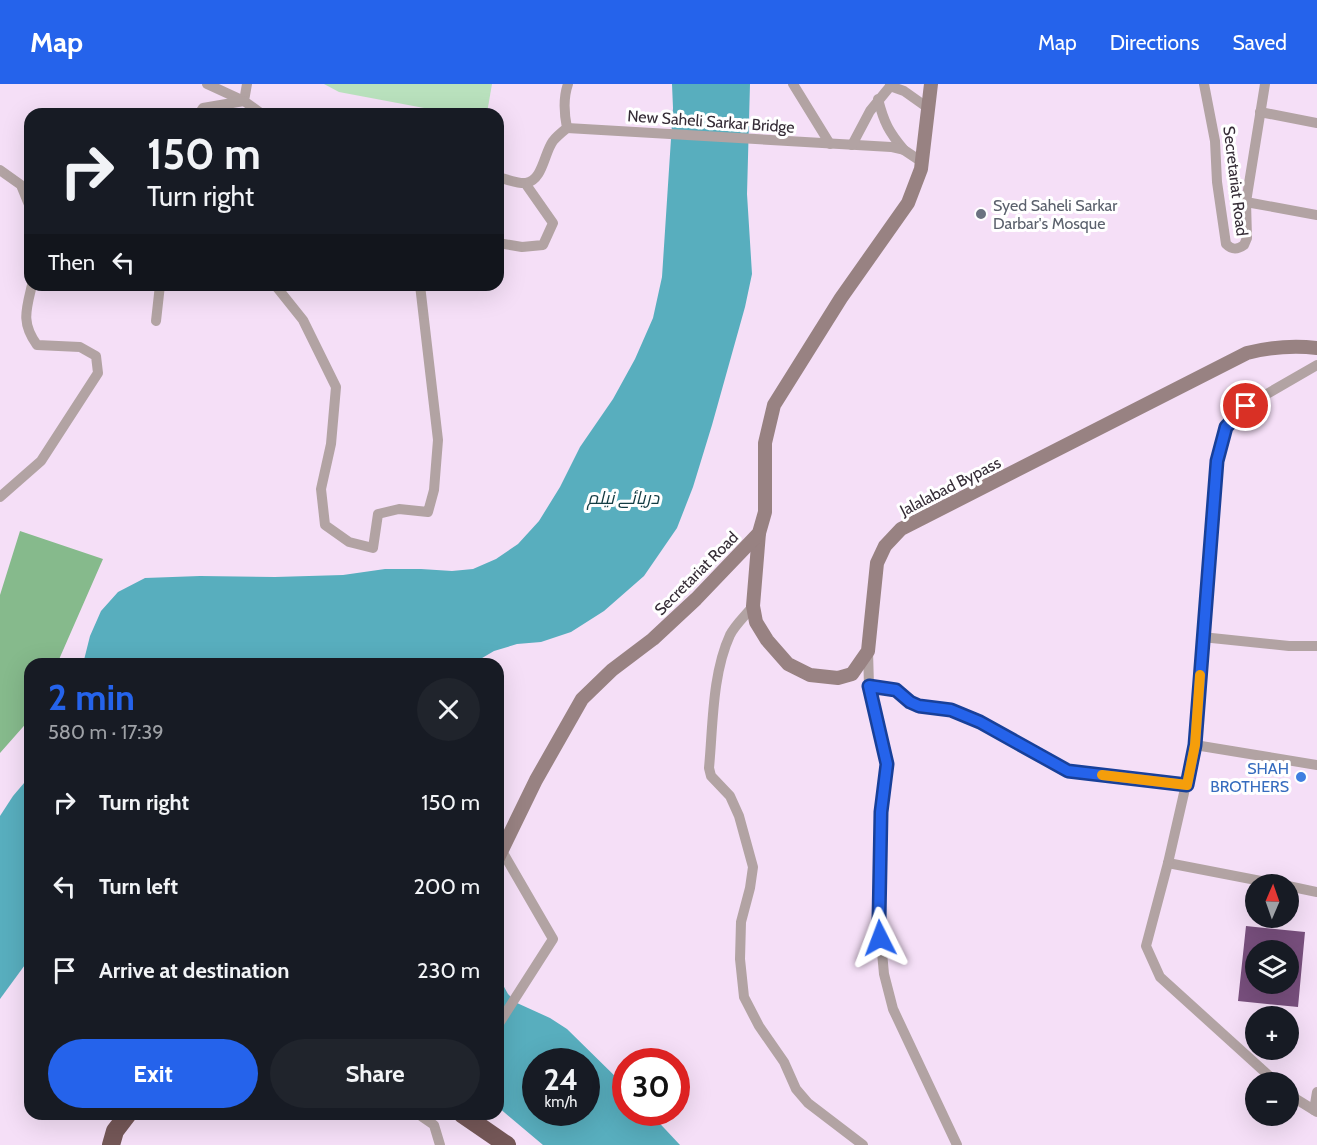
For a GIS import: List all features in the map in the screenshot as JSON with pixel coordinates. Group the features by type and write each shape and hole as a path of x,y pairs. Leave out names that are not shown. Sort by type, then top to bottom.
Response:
{"highway":[{"path":"111,1145 115,1131 123,1120"},
{"path":"471,1120 507,1145"}],"main road":[{"name":"Secretariat Road","path":"504,847 536,780 582,699 612,670 653,639 696,599 759,533 765,512 765,443 774,405 841,298 909,203 917,184 922,162 930,84"},
{"name":"Jalalabad Bypass","path":"868,651 877,563 885,546 901,529 1246,353 1270,347 1317,348"},
{"path":"759,533 753,606 756,621 767,640 789,664 810,675 838,678 852,674 868,651"}],"street":[{"path":"207,84 254,108"},
{"path":"244,101 247,84"},
{"path":"504,178 525,183 534,180 539,173 544,157 554,140 567,128 564,106 568,84"},
{"path":"793,84 830,144"},
{"name":"Secretariat Road","path":"1204,84 1215,141 1217,182 1226,244 1230,248 1244,245 1247,238 1246,202 1265,84"},
{"path":"852,145 878,99 891,85 928,108"},
{"path":"878,99 886,126 904,150 922,162"},
{"path":"203,108 244,101"},
{"path":"1260,112 1317,123"},
{"name":"New Saheli Sarkar Bridge","path":"567,128 904,150"},
{"path":"0,170 21,185 24,192"},
{"path":"504,244 543,245 553,223 525,183"},
{"path":"1246,202 1317,215"},
{"path":"0,497 40,461 98,373 96,356 80,347 37,345 27,331 26,310 31,291"},
{"path":"156,321 159,291"},
{"path":"280,291 303,320 336,387 331,444 321,489 325,525 349,542 373,548 378,513 399,509 428,512 434,490 438,440 421,291"},
{"path":"1265,1072 1160,977 1146,946 1195,745 1217,461 1226,427 1246,406 1317,365"},
{"path":"753,606 731,634 722,660 714,700 709,768 711,776 730,796 739,816 753,867 741,922 740,959 744,997 759,1026 784,1062 796,1089 808,1103 864,1145"},
{"path":"1203,637 1317,646"},
{"path":"868,651 869,686 887,764 881,812 879,866 879,920 884,974 893,1009 957,1145"},
{"path":"869,686 896,690 910,702 919,706 951,710 980,722 1068,771 1187,785"},
{"path":"1195,745 1317,765"},
{"path":"504,861 553,939 504,1016"},
{"path":"1168,863 1245,878"},
{"path":"1299,888 1317,892"},
{"path":"1299,1101 1315,1111 1317,1092"},
{"path":"427,1120 434,1125 440,1145"}],"green space":[{"path":"324,84 492,84 488,108 424,108 339,92"},
{"path":"20,531 103,559 60,658 24,658 24,726 0,753 0,595"}],"water":[{"name":"دریائے نیلم","path":"672,84 750,84 747,194 752,274 745,307 693,487 677,528 644,576 604,611 571,632 541,642 517,644 494,651 482,658 84,658 90,636 101,611 118,592 145,578 343,575 385,569 452,571 473,569 496,559 518,544 539,521 560,487 580,447 613,399 635,359 653,318 662,277 673,108"},
{"path":"24,783 24,966 0,999 0,816"},
{"path":"504,987 517,1003 550,1018 567,1029 586,1048 522,1048 522,1126 600,1126 600,1061 612,1073 612,1126 662,1126 680,1145 543,1145 504,1112"}],"building":[{"path":"1246,928 1305,932 1298,1006 1238,1001"}],"slow traffic":[{"path":"1102,775 1187,785 1195,745 1200,675"}],"place":[{"name":"Syed Saheli Sarkar Darbar's Mosque","path":"981,214"},
{"name":"SHAH BROTHERS","path":"1301,777"}],"route":[{"path":"880,938 881,812 887,764 869,686 896,690 910,702 919,706 951,710 980,722 1068,771 1187,785 1195,745 1217,461 1226,427 1246,406"}]}
